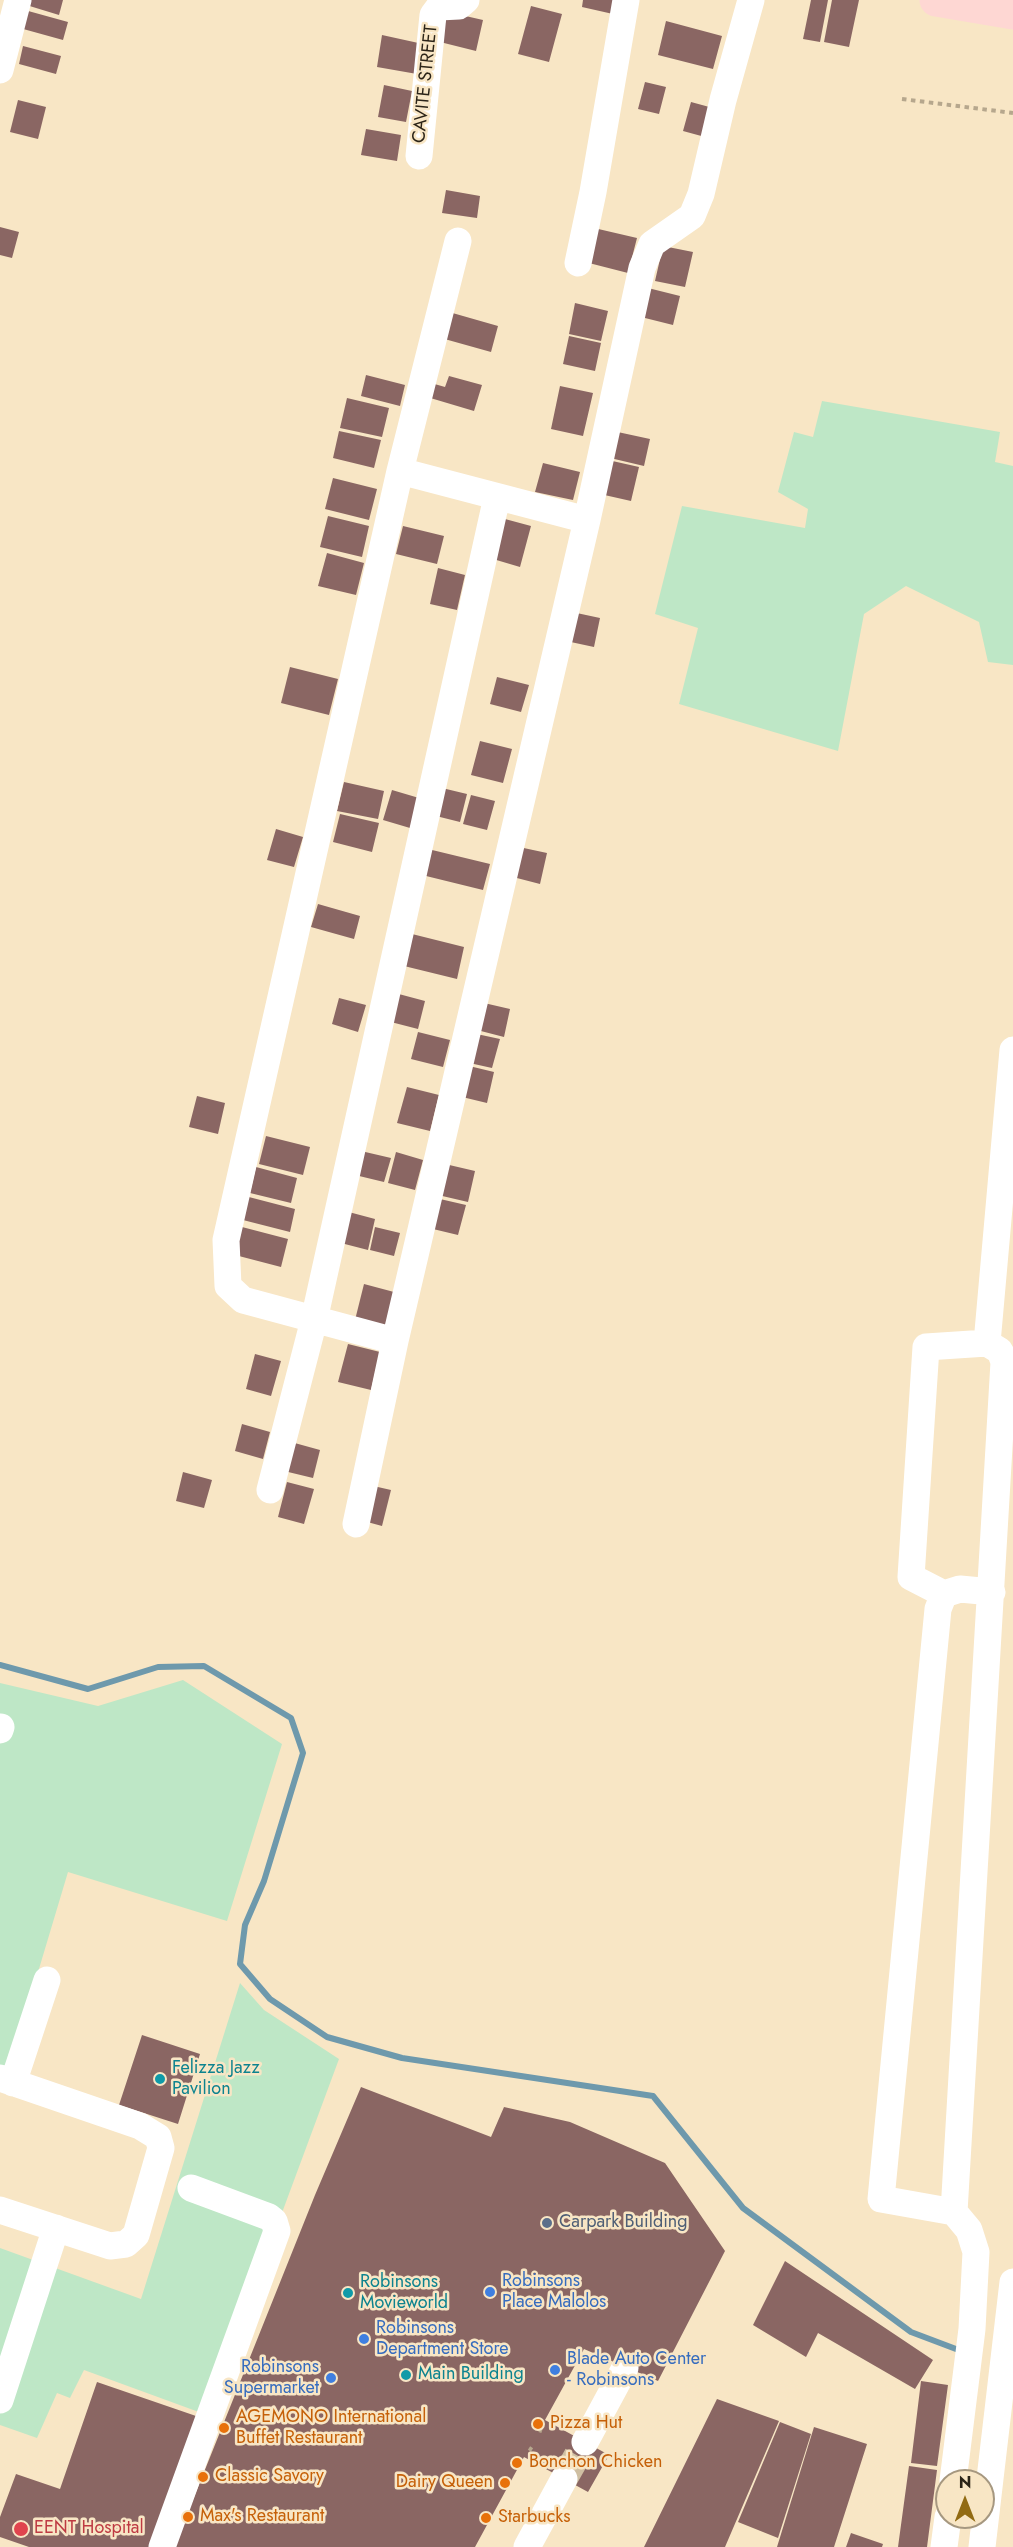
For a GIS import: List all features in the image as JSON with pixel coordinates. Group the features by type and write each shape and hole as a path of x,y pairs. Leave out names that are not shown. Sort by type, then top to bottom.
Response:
{"main road":[{"path":"936,0 1013,13"}],"street":[{"path":"0,70 18,0"},
{"name":"CAVITE STREET","path":"419,156 433,15 439,7 459,6 466,0"},
{"path":"578,263 593,192 626,0"},
{"path":"356,1524 394,1341 587,519 642,268 652,244 692,216 701,194 723,100 751,0"},
{"path":"394,1341 243,1300 228,1286 226,1240 400,471 458,241"},
{"path":"400,471 587,519"},
{"path":"270,1490 314,1320 497,497"},
{"path":"987,1343 1013,1050"},
{"path":"944,1594 911,1577 926,1347 987,1343 999,1351 1004,1362 954,2212"},
{"path":"954,2469 972,2329 976,2252 969,2229 954,2212 881,2199 938,1609 944,1594 960,1588 992,1592"},
{"path":"0,2210 110,2246 126,2244 136,2235 161,2148 158,2137 140,2126 6,2081 47,1980"},
{"path":"162,2547 278,2230 274,2221 269,2217 191,2188"},
{"path":"0,2400 56,2228"},
{"path":"982,2547 1013,2282"},
{"path":"585,2442 625,2368"},
{"path":"527,2547 564,2479"},
{"path":"944,2547 946,2529"}],"path":[{"path":"902,99 1013,113"}],"green space":[{"path":"822,401 1000,432 995,462 1013,466 1013,665 988,662 979,622 906,586 864,614 838,751 679,704 698,628 655,614 682,506 805,528 808,509 778,492 794,432 813,437"},
{"path":"183,1680 282,1744 227,1921 68,1872 9,2069 0,2065 0,1683 98,1706"},
{"path":"240,1983 264,2010 339,2059 207,2415 84,2370 70,2398 57,2393 37,2438 0,2425 0,2248 141,2299"}],"building":[{"path":"24,0 63,0 59,15 23,4"},
{"path":"583,0 616,0 613,14 582,7"},
{"path":"811,0 828,0 820,42 803,39"},
{"path":"832,0 859,0 849,47 824,42"},
{"path":"531,6 562,14 549,62 518,54"},
{"path":"21,9 68,22 63,40 16,27"},
{"path":"448,12 483,20 476,51 440,42"},
{"path":"666,21 722,36 713,69 658,55"},
{"path":"382,35 423,44 417,74 377,67"},
{"path":"23,46 61,56 56,74 19,64"},
{"path":"645,82 666,87 659,114 638,109"},
{"path":"384,85 412,91 406,122 378,117"},
{"path":"18,100 46,107 38,139 10,132"},
{"path":"691,102 713,108 705,137 683,131"},
{"path":"366,129 401,135 397,161 361,155"},
{"path":"446,190 480,196 477,218 442,213"},
{"path":"0,227 19,232 12,258 0,255"},
{"path":"594,228 637,238 628,273 585,262"},
{"path":"663,246 693,252 685,287 655,281"},
{"path":"648,288 680,296 673,325 641,317"},
{"path":"575,303 608,311 601,341 569,334"},
{"path":"449,312 498,326 491,352 441,338"},
{"path":"569,336 601,343 595,371 563,364"},
{"path":"366,375 405,385 400,406 361,396"},
{"path":"449,376 482,385 474,411 427,397 431,383 445,387"},
{"path":"560,386 593,393 583,436 551,429"},
{"path":"347,398 389,408 382,437 340,428"},
{"path":"339,431 381,440 374,468 333,458"},
{"path":"613,431 650,439 644,466 606,457"},
{"path":"608,460 639,467 631,501 600,494"},
{"path":"543,463 580,472 573,500 535,492"},
{"path":"333,478 377,489 369,520 325,509"},
{"path":"328,516 369,526 362,557 320,547"},
{"path":"505,519 531,526 520,567 493,559"},
{"path":"403,526 444,536 437,564 396,554"},
{"path":"327,553 364,563 356,595 318,586"},
{"path":"438,568 465,575 457,610 430,604"},
{"path":"572,612 600,618 594,647 566,641"},
{"path":"290,667 338,679 329,715 281,703"},
{"path":"497,677 529,685 521,712 490,704"},
{"path":"480,741 512,749 503,783 471,775"},
{"path":"344,782 384,791 378,819 337,811"},
{"path":"442,788 467,794 460,822 436,816"},
{"path":"392,790 419,798 410,828 383,820"},
{"path":"471,795 495,801 487,830 463,824"},
{"path":"340,814 379,823 372,852 333,842"},
{"path":"276,829 303,837 294,867 267,860"},
{"path":"519,847 547,853 540,884 513,877"},
{"path":"428,849 490,864 483,890 422,875"},
{"path":"318,904 360,916 354,939 311,927"},
{"path":"412,934 464,947 457,979 404,966"},
{"path":"395,993 425,1001 418,1029 387,1021"},
{"path":"339,998 366,1005 358,1032 332,1024"},
{"path":"484,1003 510,1009 504,1037 477,1030"},
{"path":"418,1032 450,1040 443,1067 411,1059"},
{"path":"472,1033 500,1039 492,1068 465,1062"},
{"path":"465,1065 494,1072 487,1103 458,1096"},
{"path":"407,1087 439,1095 430,1131 397,1123"},
{"path":"197,1096 225,1103 218,1134 189,1127"},
{"path":"266,1136 310,1147 303,1175 259,1164"},
{"path":"361,1151 391,1158 384,1182 355,1175"},
{"path":"396,1152 423,1160 415,1190 388,1183"},
{"path":"445,1164 475,1171 468,1202 438,1195"},
{"path":"256,1167 297,1178 291,1203 250,1193"},
{"path":"245,1196 295,1209 290,1232 239,1219"},
{"path":"440,1199 466,1205 458,1235 433,1229"},
{"path":"345,1211 375,1219 368,1250 337,1242"},
{"path":"242,1227 288,1239 281,1267 235,1255"},
{"path":"375,1227 400,1233 394,1256 370,1250"},
{"path":"364,1284 394,1292 385,1327 355,1320"},
{"path":"348,1344 380,1352 371,1390 338,1382"},
{"path":"255,1354 281,1361 271,1396 246,1389"},
{"path":"242,1424 270,1432 263,1459 235,1451"},
{"path":"291,1442 320,1450 313,1478 284,1471"},
{"path":"183,1472 212,1480 204,1508 176,1501"},
{"path":"287,1482 314,1489 304,1524 278,1517"},
{"path":"369,1485 391,1490 382,1526 360,1520"},
{"name":"Felizza Jazz Pavilion","path":"142,2035 200,2054 178,2124 119,2105"},
{"name":"Robinsons Place Malolos","path":"361,2087 491,2137 504,2107 570,2122 665,2163 725,2251 658,2381 584,2349 545,2420 609,2455 588,2492 524,2457 475,2547 174,2547 315,2195"},
{"path":"785,2261 933,2360 915,2389 818,2333 806,2357 753,2325"},
{"path":"921,2381 948,2385 937,2466 911,2463"},
{"name":"EENT Hospital","path":"97,2382 196,2416 151,2547 29,2547 0,2537 0,2517 16,2474 60,2489"},
{"path":"717,2399 779,2421 725,2547 644,2547"},
{"path":"780,2422 811,2434 778,2538 738,2522"},
{"path":"814,2427 867,2444 834,2547 777,2547"},
{"path":"909,2466 935,2470 927,2547 898,2547"},
{"path":"851,2533 883,2544 882,2547 846,2547"}],"waterway":[{"path":"0,1665 88,1689 158,1667 204,1666 291,1718 303,1753 264,1881 245,1925 240,1964 270,1999 327,2037 402,2058 653,2096 743,2208 911,2332 956,2349"}],"tunnel":[{"path":"564,2479 585,2442"}],"place":[{"name":"Felizza Jazz Pavilion","path":"160,2079"},
{"name":"Carpark Building","path":"547,2223"},
{"name":"Robinsons Place Malolos","path":"490,2292"},
{"name":"Robinsons Movieworld","path":"348,2293"},
{"name":"Robinsons Department Store","path":"364,2339"},
{"name":"Blade Auto Center - Robinsons","path":"555,2370"},
{"name":"Main Building","path":"406,2375"},
{"name":"Robinsons Supermarket","path":"331,2378"},
{"name":"Pizza Hut","path":"538,2424"},
{"name":"AGEMONO International Buffet Restaurant","path":"224,2428"},
{"name":"Bonchon Chicken","path":"517,2463"},
{"name":"Classic Savory","path":"203,2477"},
{"name":"Dairy Queen","path":"505,2483"},
{"name":"Max's Restaurant","path":"188,2517"},
{"name":"Starbucks","path":"486,2518"},
{"name":"EENT Hospital","path":"21,2529"}]}
